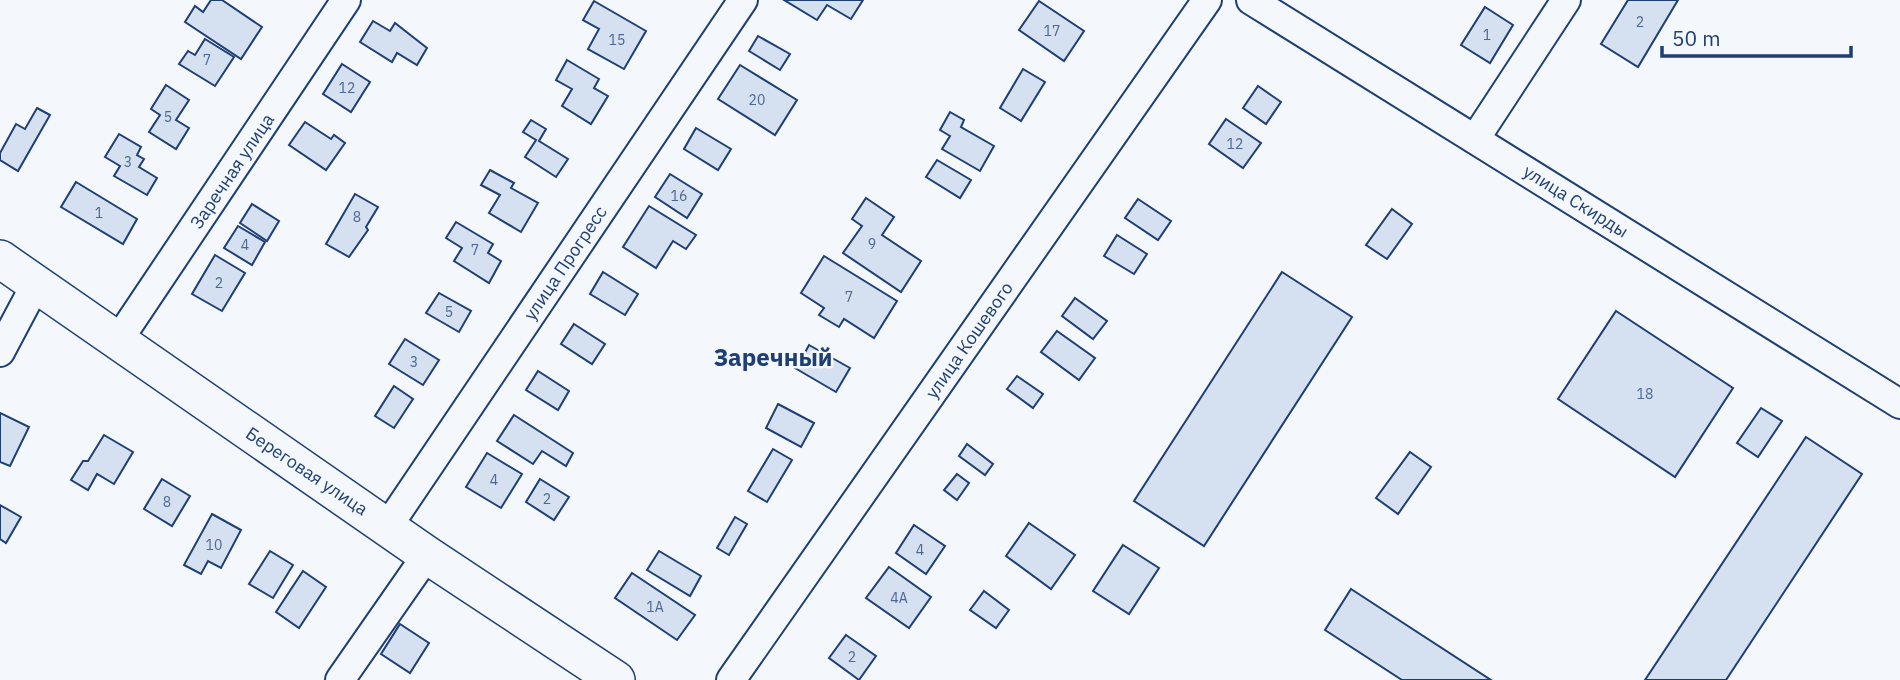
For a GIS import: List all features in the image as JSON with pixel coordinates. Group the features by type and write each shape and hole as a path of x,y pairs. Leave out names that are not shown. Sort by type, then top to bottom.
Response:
{"main road":[{"name":"Береговая улица","path":"0,259 35,286 427,555 616,680"}],"street":[{"name":"Заречная улица","path":"117,342 346,0"},
{"name":"улица Прогресс","path":"388,526 743,0"},
{"name":"улица Кошевого","path":"731,680 1207,0"},
{"name":"улица Скирды","path":"1251,0 1900,404"},
{"path":"1475,139 1566,0"},
{"path":"0,352 35,286"},
{"path":"340,680 427,555"}],"building":[{"path":"211,0 222,0 262,27 241,59 185,22 195,6 203,12"},
{"path":"784,0 863,0 851,19 827,5 817,20"},
{"path":"1628,0 1678,0 1638,67 1601,44"},
{"path":"594,1 646,31 624,69 588,49 599,29 583,20"},
{"path":"1039,1 1084,31 1064,61 1019,30"},
{"path":"1485,7 1513,25 1490,63 1461,45"},
{"path":"373,21 390,31 395,23 427,48 417,65 397,53 392,62 360,42"},
{"path":"758,36 790,54 780,70 749,51"},
{"path":"205,39 234,57 215,86 179,64 188,51 195,55"},
{"path":"567,60 599,79 594,88 608,96 591,124 562,106 572,89 556,80"},
{"path":"342,64 370,82 351,112 323,94"},
{"path":"740,65 797,100 775,135 718,99"},
{"path":"1023,69 1045,82 1021,121 1000,108"},
{"path":"166,85 189,100 176,120 189,128 176,149 149,132 160,115 151,109"},
{"path":"1258,86 1281,102 1266,124 1243,108"},
{"path":"37,108 50,115 18,171 0,160 0,153 16,124 25,129"},
{"path":"950,112 964,120 961,127 994,146 980,171 942,149 950,136 940,130"},
{"path":"1226,119 1261,143 1243,168 1209,144"},
{"path":"531,120 546,129 539,141 568,159 556,177 525,157 536,140 523,132"},
{"path":"305,122 331,139 334,135 345,143 326,170 289,145"},
{"path":"696,128 731,149 718,170 684,149"},
{"path":"119,134 141,147 137,155 144,159 139,167 157,178 147,195 114,176 120,166 105,157"},
{"path":"937,160 971,180 960,198 926,177"},
{"path":"490,170 514,183 511,188 538,203 521,232 489,213 500,195 481,185"},
{"path":"670,174 702,194 687,218 655,197"},
{"path":"76,182 137,219 123,244 61,207"},
{"path":"355,194 378,207 366,227 368,230 349,257 326,244"},
{"path":"866,198 894,217 882,235 921,261 901,292 843,253 862,226 852,219"},
{"path":"1138,199 1171,221 1158,240 1125,218"},
{"path":"252,204 279,221 267,241 240,223"},
{"path":"649,206 696,235 686,249 673,241 656,268 623,247"},
{"path":"1392,209 1412,224 1387,259 1366,245"},
{"path":"456,222 493,244 488,253 501,261 489,283 454,261 462,248 446,238"},
{"path":"238,226 265,242 252,265 224,248"},
{"path":"1117,235 1147,254 1134,274 1104,256"},
{"path":"215,255 245,273 222,311 192,294"},
{"path":"824,256 897,301 874,338 844,319 839,327 819,315 824,308 801,293"},
{"path":"603,272 638,294 625,315 590,294"},
{"path":"1282,272 1352,317 1204,546 1134,501"},
{"path":"439,293 471,311 459,332 426,313"},
{"path":"1075,298 1107,321 1093,339 1062,316"},
{"path":"1616,311 1733,388 1675,477 1558,399"},
{"path":"574,324 605,344 592,364 561,344"},
{"path":"1057,331 1095,358 1079,380 1041,352"},
{"path":"405,339 439,360 423,385 389,364"},
{"path":"809,345 850,368 836,392 788,364 793,355 801,360"},
{"path":"538,371 569,391 558,410 526,390"},
{"path":"1017,376 1043,394 1033,408 1007,389"},
{"path":"394,386 413,399 394,428 375,416"},
{"path":"778,404 814,423 801,447 766,428"},
{"path":"1761,408 1782,421 1758,457 1737,443"},
{"path":"0,413 29,427 10,466 0,462"},
{"path":"514,415 573,453 566,466 542,451 533,464 497,441"},
{"path":"104,435 133,452 114,484 97,474 88,490 71,480 83,461 88,461"},
{"path":"1806,437 1862,474 1726,680 1645,680"},
{"path":"967,444 993,464 985,475 959,456"},
{"path":"773,449 792,460 767,502 748,491"},
{"path":"1410,452 1431,467 1398,514 1376,498"},
{"path":"487,453 522,474 501,508 466,487"},
{"path":"957,474 969,483 957,500 944,490"},
{"path":"162,479 190,496 172,526 144,509"},
{"path":"540,479 569,497 554,520 526,502"},
{"path":"0,505 21,517 6,543 0,539"},
{"path":"212,514 241,530 221,568 208,561 201,574 184,565"},
{"path":"735,517 747,524 729,555 717,548"},
{"path":"1029,523 1075,555 1051,589 1006,556"},
{"path":"914,525 945,546 926,574 896,553"},
{"path":"1123,545 1159,568 1129,614 1093,591"},
{"path":"270,551 293,565 273,598 249,584"},
{"path":"659,551 701,576 690,596 647,570"},
{"path":"889,567 931,597 909,628 866,598"},
{"path":"303,571 326,587 299,628 276,612"},
{"path":"632,573 695,615 677,640 615,598"},
{"path":"1351,589 1491,680 1402,680 1325,630"},
{"path":"984,591 1009,610 996,628 970,610"},
{"path":"400,624 429,643 410,673 381,654"},
{"path":"846,635 876,656 859,680 829,658"}],"district":[{"name":"Заречный","path":"773,357"}]}
